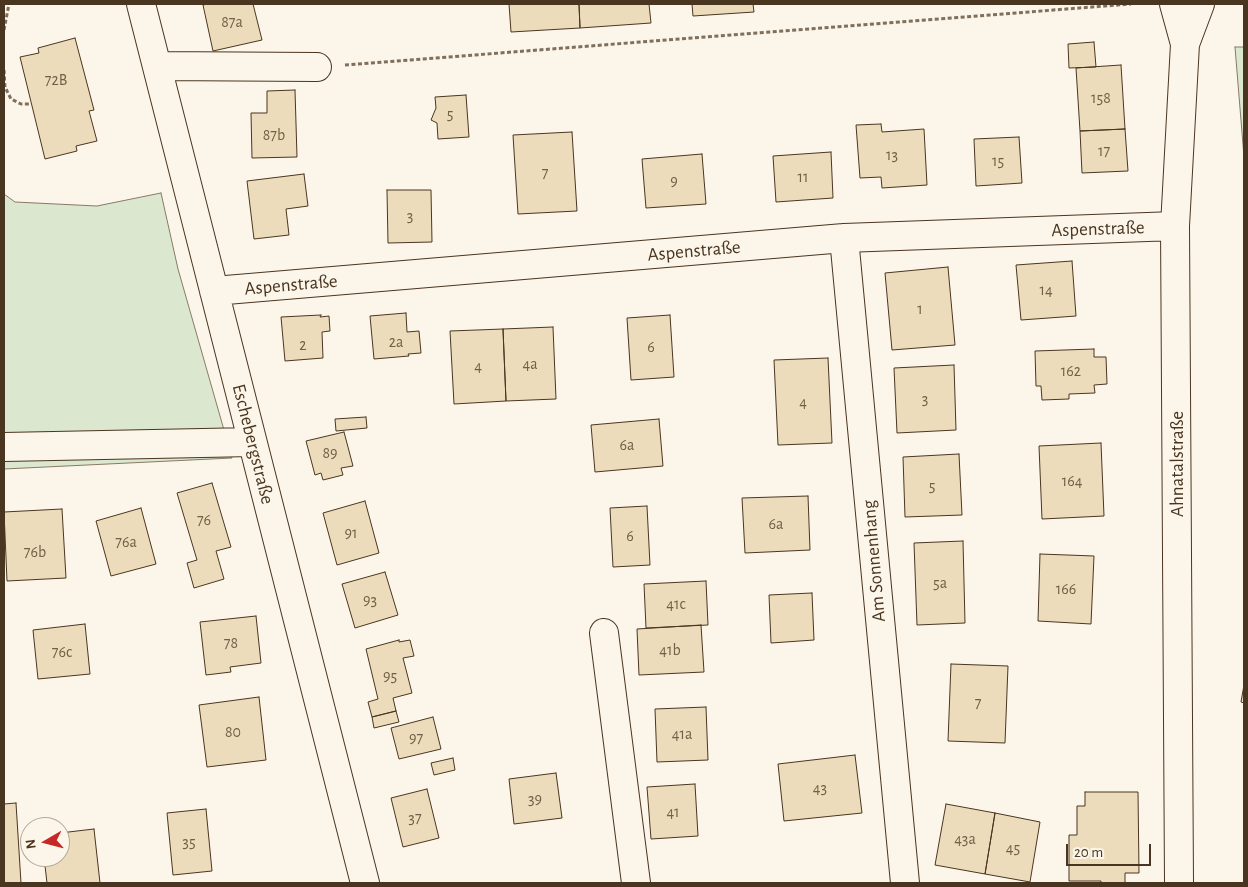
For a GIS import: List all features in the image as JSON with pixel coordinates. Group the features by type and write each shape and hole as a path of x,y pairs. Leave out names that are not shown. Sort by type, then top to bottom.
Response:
{"street":[{"name":"Eschebergstraße","path":"140,4 365,883"},
{"name":"Ahnatalstraße","path":"1174,4 1185,44"},
{"name":"Ahnatalstraße","path":"1179,883 1176,226 1185,44 1200,4"},
{"path":"156,66 317,67"},
{"name":"Aspenstraße","path":"214,292 844,238 1176,226"},
{"name":"Am Sonnenhang","path":"844,238 904,883"},
{"path":"4,447 252,442"},
{"path":"604,633 636,883"}],"path":[{"path":"4,30 9,4"},
{"path":"317,67 1131,4"},
{"path":"4,70 5,87 10,99 21,104 31,104"}],"green space":[{"path":"1235,47 1244,47 1244,157"},
{"path":"161,193 178,269 232,458 4,469 4,194 15,202 97,206"}],"building":[{"path":"253,4 262,40 213,51 203,5"},
{"path":"509,4 579,4 580,28 511,32"},
{"path":"579,4 649,4 651,23 580,28"},
{"path":"692,4 753,4 754,12 693,16"},
{"path":"75,38 94,110 89,111 97,141 76,146 77,151 45,159 20,57 39,53 38,48"},
{"path":"1094,42 1096,67 1069,68 1068,44"},
{"path":"1121,65 1125,129 1080,131 1076,68"},
{"path":"295,90 297,157 252,158 251,113 267,113 267,91"},
{"path":"466,95 469,137 438,139 437,123 431,120 436,108 435,97"},
{"path":"881,124 882,132 924,129 927,185 882,188 881,177 860,178 856,125"},
{"path":"1125,129 1128,171 1082,173 1080,131"},
{"path":"572,132 577,211 518,214 513,135"},
{"path":"1019,137 1022,183 976,186 974,139"},
{"path":"831,152 833,198 776,202 773,156"},
{"path":"702,154 706,204 646,208 642,159"},
{"path":"304,174 308,206 286,209 289,235 254,239 247,181"},
{"path":"387,190 431,190 432,242 388,243"},
{"path":"1072,261 1076,316 1021,320 1016,265"},
{"path":"948,267 955,345 892,350 885,273"},
{"path":"406,313 407,332 419,331 421,353 374,359 370,316"},
{"path":"321,315 320,317 329,316 330,331 322,332 323,358 285,361 281,317"},
{"path":"670,315 674,377 631,380 627,318"},
{"path":"553,327 556,399 506,401 503,329"},
{"path":"503,329 506,401 454,404 450,331"},
{"path":"1094,349 1094,357 1106,357 1107,384 1094,385 1095,393 1069,394 1069,399 1042,400 1041,386 1036,386 1035,351"},
{"path":"828,358 832,443 778,445 774,360"},
{"path":"954,365 956,430 897,433 894,368"},
{"path":"366,417 367,428 336,431 335,419"},
{"path":"659,419 663,466 595,472 591,425"},
{"path":"344,432 353,466 341,468 343,475 323,480 321,473 315,475 306,441"},
{"path":"1101,443 1104,516 1042,519 1039,446"},
{"path":"959,454 962,515 905,517 903,457"},
{"path":"212,483 231,547 216,551 224,579 194,588 187,563 197,560 177,493"},
{"path":"808,496 810,550 745,553 742,498"},
{"path":"365,501 379,553 337,565 323,513"},
{"path":"647,506 650,565 613,567 610,508"},
{"path":"141,508 156,564 111,576 96,521"},
{"path":"62,509 66,578 7,581 4,512"},
{"path":"963,541 965,623 917,625 914,543"},
{"path":"1040,554 1094,556 1091,624 1038,621"},
{"path":"385,572 398,615 355,628 342,584"},
{"path":"706,581 708,625 646,628 644,584"},
{"path":"812,593 814,640 771,643 769,595"},
{"path":"256,616 261,663 230,667 231,672 206,675 200,622"},
{"path":"85,624 90,674 38,679 33,630"},
{"path":"701,625 704,672 639,675 637,629"},
{"path":"399,640 399,642 410,640 414,656 403,658 412,693 393,698 396,711 372,717 368,702 378,699 366,649"},
{"path":"951,664 1008,666 1005,743 948,741"},
{"path":"1244,685 1244,703 1241,702"},
{"path":"259,697 266,760 207,767 199,705"},
{"path":"706,707 708,760 657,762 655,709"},
{"path":"396,711 399,722 374,728 372,717"},
{"path":"433,717 441,749 399,759 391,728"},
{"path":"855,755 862,813 784,821 778,764"},
{"path":"453,758 455,770 434,775 431,763"},
{"path":"556,773 562,818 514,824 509,779"},
{"path":"695,784 698,836 651,839 647,787"},
{"path":"427,789 439,838 403,847 391,798"},
{"path":"1085,792 1138,792 1139,873 1125,873 1125,883 1069,881 1069,835 1077,835 1077,806 1085,806"},
{"path":"16,803 21,883 4,883 4,804"},
{"path":"946,804 995,813 985,874 935,865"},
{"path":"206,809 212,871 173,875 167,813"},
{"path":"995,813 1040,822 1030,882 985,874"},
{"path":"94,829 100,883 47,883 45,867 70,867 70,832"}]}
